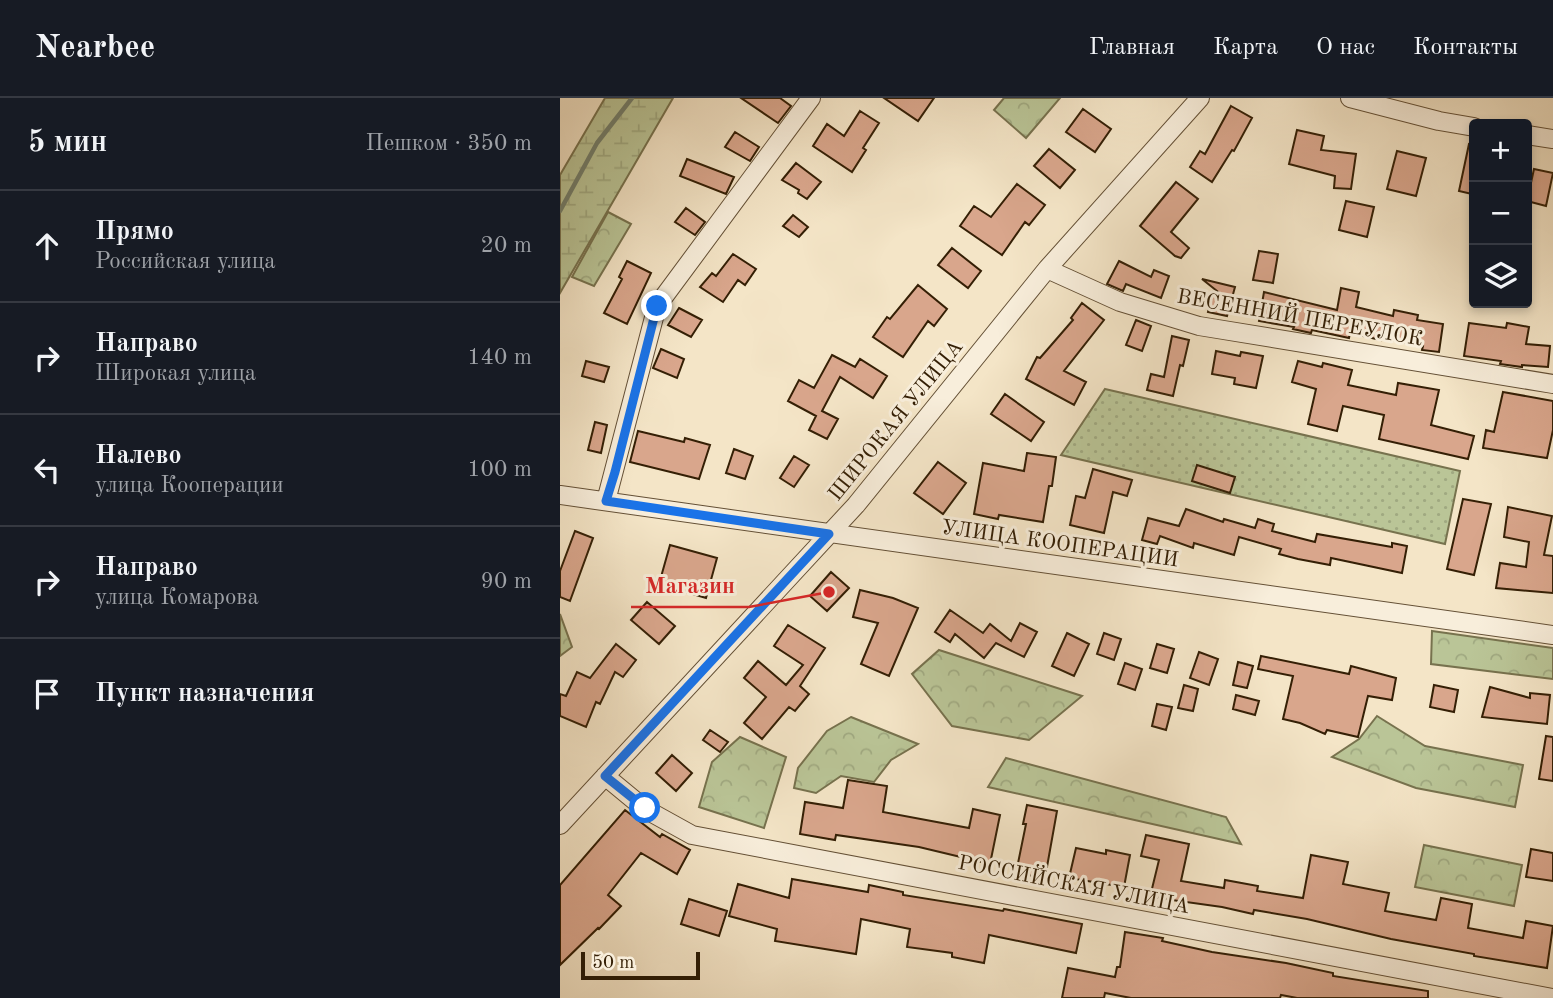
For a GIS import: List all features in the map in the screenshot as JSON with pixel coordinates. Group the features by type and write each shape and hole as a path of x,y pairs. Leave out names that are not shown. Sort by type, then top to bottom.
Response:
{"street":[{"path":"606,501 657,306 811,98"},
{"name":"ШИРОКАЯ УЛИЦА","path":"560,825 856,505 1047,269 1199,98"},
{"path":"1350,98 1469,126"},
{"path":"1532,136 1553,139"},
{"name":"ВЕСЕННИЙ ПЕРЕУЛОК","path":"1047,269 1120,302 1199,326 1553,384"},
{"name":"УЛИЦА КООПЕРАЦИИ","path":"560,495 1553,635"},
{"name":"РОССИЙСКАЯ УЛИЦА","path":"605,776 645,808 692,835 1552,998"}],"green space":[{"path":"605,98 673,98 560,293 560,175"},
{"path":"1004,98 1060,98 1026,138 994,110"},
{"path":"608,212 631,224 594,286 572,277"},
{"path":"1105,389 1460,471 1445,544 1061,455"},
{"path":"560,614 572,647 560,656"},
{"path":"1432,631 1553,648 1553,679 1431,664"},
{"path":"939,650 1082,696 1029,740 952,726 912,674"},
{"path":"1377,716 1425,746 1523,765 1515,807 1416,788 1332,757 1359,739"},
{"path":"851,717 918,744 891,760 874,782 841,776 816,793 794,788 798,768 827,731"},
{"path":"740,737 786,757 764,828 699,807 712,762"},
{"path":"1006,758 1226,817 1241,844 988,787"},
{"path":"1424,845 1522,865 1514,906 1415,887"}],"building":[{"path":"741,98 780,98 791,106 778,123"},
{"path":"884,98 934,98 918,121"},
{"path":"1231,106 1252,118 1234,151 1232,150 1212,182 1190,167 1200,151 1205,154"},
{"path":"1083,109 1111,129 1095,152 1066,132"},
{"path":"860,111 879,123 852,172 813,146 827,124 844,136"},
{"path":"1297,130 1324,136 1321,150 1356,154 1351,189 1334,188 1335,176 1289,164"},
{"path":"735,132 759,147 750,161 725,147"},
{"path":"1469,144 1469,193 1459,191"},
{"path":"1049,149 1075,170 1060,188 1034,166"},
{"path":"1397,151 1426,158 1416,196 1387,189"},
{"path":"687,159 734,177 726,194 680,176"},
{"path":"796,163 821,182 807,199 798,193 799,190 782,180"},
{"path":"1534,169 1553,173 1546,206 1532,202"},
{"path":"1176,182 1198,199 1171,232 1189,248 1181,258 1175,256 1140,226"},
{"path":"1017,184 1045,205 1029,225 1025,222 1002,255 960,226 974,206 991,217"},
{"path":"1346,201 1374,207 1367,237 1339,230"},
{"path":"686,208 705,222 695,235 675,222"},
{"path":"793,215 808,227 799,237 783,226"},
{"path":"952,248 981,271 968,288 938,265"},
{"path":"1259,251 1278,254 1273,283 1253,280"},
{"path":"733,254 756,269 745,285 738,280 723,302 700,287 712,273 716,276"},
{"path":"627,261 651,273 627,324 604,313 622,279 619,277"},
{"path":"1119,261 1151,277 1154,270 1169,276 1161,298 1126,284 1123,291 1107,284"},
{"path":"1202,279 1235,287 1227,316 1208,312 1213,292 1222,295"},
{"path":"918,285 947,309 934,326 928,321 903,357 873,337 887,317 890,319"},
{"path":"1341,288 1359,292 1356,307 1393,316 1394,310 1418,315 1417,320 1443,324 1439,352 1422,350 1423,346 1382,338 1381,340 1350,333 1349,338 1312,330 1311,333 1259,321 1264,292 1337,310"},
{"path":"1082,303 1104,320 1064,371 1086,382 1074,405 1026,379 1037,357 1040,358 1073,320 1071,318"},
{"path":"679,308 702,320 691,337 668,325"},
{"path":"1136,320 1151,326 1142,351 1126,345"},
{"path":"1469,323 1506,328 1507,323 1529,327 1526,344 1550,346 1548,367 1522,367 1464,356"},
{"path":"1172,336 1189,340 1173,396 1147,390 1151,374 1164,377"},
{"path":"661,349 684,359 677,378 653,368"},
{"path":"1216,351 1240,356 1241,352 1263,356 1256,388 1234,384 1235,378 1212,374"},
{"path":"832,355 855,367 860,359 887,376 873,398 840,377 822,411 838,419 827,439 809,430 816,416 788,401 799,380 814,388"},
{"path":"586,361 609,367 604,382 582,376"},
{"path":"1298,361 1322,367 1323,363 1352,370 1348,385 1396,395 1398,383 1439,390 1431,425 1474,436 1468,459 1379,439 1384,415 1343,406 1337,431 1308,424 1316,389 1292,382"},
{"path":"1503,392 1553,401 1553,430 1547,458 1483,448 1486,430 1494,432"},
{"path":"1005,394 1044,422 1031,441 991,414"},
{"path":"595,422 607,425 601,453 588,450"},
{"path":"638,431 710,445 699,479 630,462"},
{"path":"734,449 753,456 745,479 726,473"},
{"path":"1027,453 1056,457 1043,522 999,515 998,519 974,514 983,463 1024,471"},
{"path":"794,456 809,465 794,487 780,478"},
{"path":"938,462 966,483 943,514 914,493"},
{"path":"1197,465 1235,477 1230,493 1192,481"},
{"path":"1093,469 1132,480 1127,496 1113,492 1104,533 1070,525 1076,496 1085,498"},
{"path":"1463,499 1491,504 1474,575 1447,569"},
{"path":"1508,507 1552,516 1544,555 1553,556 1553,593 1496,588 1500,563 1526,567 1529,542 1504,537"},
{"path":"1186,509 1223,522 1224,519 1255,528 1258,519 1274,524 1272,531 1315,542 1317,534 1392,547 1392,543 1407,546 1402,573 1331,558 1330,565 1298,559 1279,554 1281,549 1239,537 1234,555 1194,543 1193,548 1160,536 1157,544 1142,540 1148,518 1179,526"},
{"path":"575,531 593,538 570,601 560,597 560,571"},
{"path":"670,545 717,558 706,598 659,584"},
{"path":"831,572 849,588 827,611 810,596"},
{"path":"860,590 893,598 918,608 889,676 861,664 878,623 853,617"},
{"path":"647,602 675,626 659,644 631,620"},
{"path":"950,610 983,633 990,624 1011,641 1020,623 1037,632 1024,657 996,643 984,658 955,634 950,642 935,632"},
{"path":"788,625 825,648 800,686 809,694 795,711 789,707 762,739 744,723 766,697 744,678 758,661 786,685 803,665 774,646"},
{"path":"1067,633 1089,644 1074,676 1052,666"},
{"path":"1104,633 1121,639 1114,660 1097,654"},
{"path":"616,644 636,660 623,677 615,672 600,704 596,702 586,727 560,716 560,694 566,696 577,672 590,678"},
{"path":"1157,644 1174,649 1167,673 1150,668"},
{"path":"1199,652 1218,659 1209,685 1190,678"},
{"path":"1261,656 1349,674 1351,666 1396,678 1392,700 1368,696 1358,737 1327,730 1325,734 1283,719 1293,676 1258,669"},
{"path":"1238,662 1253,666 1247,688 1233,685"},
{"path":"1125,663 1142,669 1135,690 1118,684"},
{"path":"1184,685 1198,689 1193,711 1178,708"},
{"path":"1434,685 1458,690 1454,712 1430,707"},
{"path":"1490,687 1530,698 1530,693 1550,695 1547,724 1482,717"},
{"path":"1236,695 1259,701 1255,715 1233,709"},
{"path":"1157,704 1172,707 1166,730 1152,726"},
{"path":"710,730 728,742 720,752 703,740"},
{"path":"1546,736 1553,737 1553,781 1539,779"},
{"path":"672,755 692,773 676,791 656,773"},
{"path":"848,780 887,786 883,812 969,828 973,809 1000,815 990,864 919,847 836,835 835,840 800,834 805,802 843,808"},
{"path":"1027,805 1057,811 1045,878 1016,873"},
{"path":"625,810 660,837 662,834 690,850 677,874 641,853 608,895 621,906 560,965 560,885"},
{"path":"1146,835 1189,844 1181,881 1224,888 1225,880 1258,886 1257,891 1303,898 1311,855 1348,862 1343,884 1389,893 1385,911 1436,920 1441,898 1472,904 1468,928 1523,938 1526,921 1553,926 1547,968 1474,956 1307,919 1254,910 1253,914 1150,897 1159,860 1141,856"},
{"path":"1076,848 1130,855 1124,887 1069,878"},
{"path":"1531,849 1553,853 1553,881 1526,877"},
{"path":"792,879 868,892 869,885 903,892 903,895 1003,911 1004,909 1082,924 1076,953 989,935 984,963 952,957 952,953 907,947 910,929 861,919 856,954 775,941 777,929 729,916 738,884 789,898"},
{"path":"689,899 727,911 719,936 681,924"},
{"path":"1125,932 1163,938 1162,941 1212,952 1286,963 1333,973 1333,976 1428,991 1428,998 1297,998 1281,995 1280,998 1131,998 1105,993 1104,998 1062,998 1068,968 1115,977 1117,967 1120,967"}],"waterway":[{"path":"560,211 597,143 632,98"}],"place":[{"name":"Магазин","path":"829,592"}],"route":[{"path":"645,808 605,776 829,534 606,501 657,306"}]}
